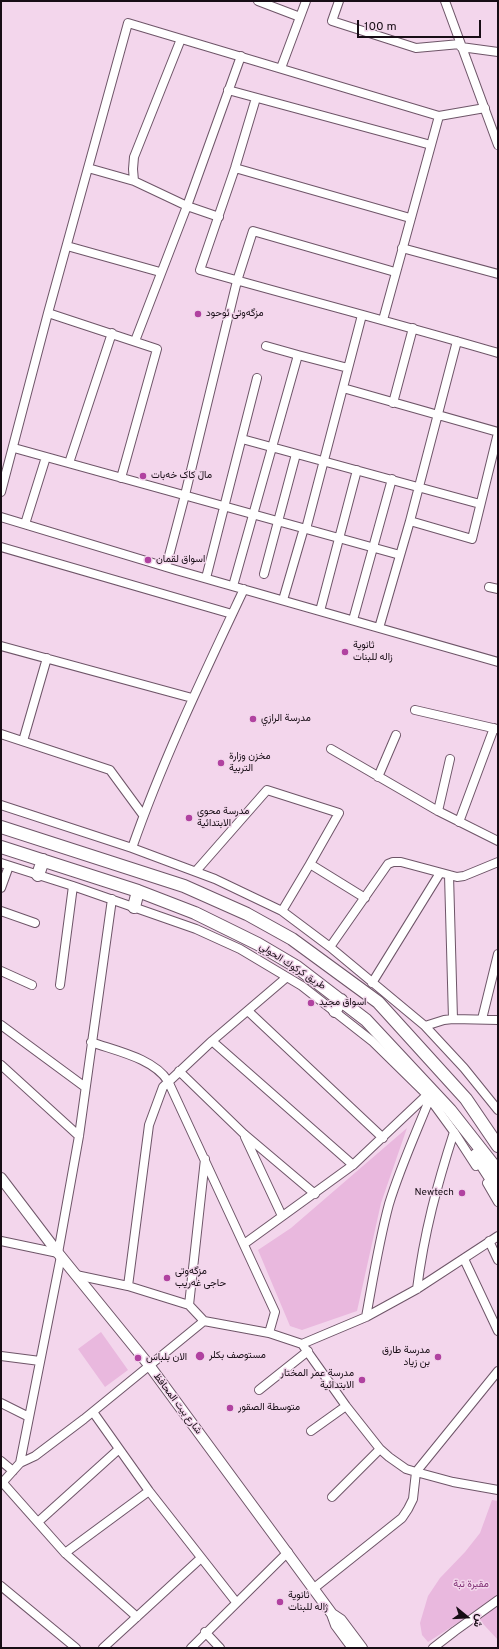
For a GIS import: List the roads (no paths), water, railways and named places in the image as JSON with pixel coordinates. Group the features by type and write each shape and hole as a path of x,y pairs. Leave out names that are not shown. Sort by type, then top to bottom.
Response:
{"highway":[{"path":"1,827 184,886 247,914 292,939 378,1002 466,1099 498,1146"},
{"name":"طريق كركوك الحولي","path":"1,846 138,891 195,913 236,932 281,957 366,1020 450,1110 498,1171"},
{"path":"38,875 43,860"},
{"path":"134,907 138,891"},
{"path":"281,957 292,939"},
{"path":"335,1011 341,1000"},
{"path":"466,1099 483,1111 498,1132"},
{"path":"450,1110 460,1132 498,1189"}],"main road":[{"name":"شارع بيت المحافظ","path":"1,1178 59,1254 149,1366 288,1552 332,1614 336,1625 353,1648"},
{"name":"شارع بيت المحافظ","path":"332,1614 341,1620 362,1648"}],"street":[{"path":"258,1 300,16"},
{"path":"282,68 306,1"},
{"path":"339,1 332,20 416,48 461,45 498,52"},
{"path":"446,1 498,145"},
{"path":"1,492 14,448 48,313 128,23 439,116 485,108"},
{"path":"134,181 134,157 181,39"},
{"path":"135,341 160,272 187,206 241,56"},
{"path":"228,90 430,145"},
{"path":"256,98 235,168 200,270 413,328 498,353"},
{"path":"383,320 439,116"},
{"path":"88,168 134,181 187,206 219,217"},
{"path":"235,168 410,218"},
{"path":"166,567 185,495 236,280 253,231 395,272"},
{"path":"67,246 160,272"},
{"path":"402,248 498,274"},
{"path":"48,313 157,349 121,478"},
{"path":"283,600 324,461 362,315"},
{"path":"393,403 413,328"},
{"path":"69,463 112,333"},
{"path":"379,628 410,521 457,341"},
{"path":"266,346 348,368"},
{"path":"233,586 298,354"},
{"path":"206,578 257,378"},
{"path":"343,388 498,432 472,539 410,521"},
{"path":"242,439 480,504"},
{"path":"14,448 400,555"},
{"path":"264,574 280,521 296,454"},
{"path":"25,524 46,457"},
{"path":"320,611 357,470"},
{"path":"354,620 392,479"},
{"path":"1,517 166,567 498,662"},
{"path":"1,547 232,614"},
{"path":"488,587 498,589"},
{"path":"132,848 143,815 192,698 244,589"},
{"path":"1,646 192,698"},
{"path":"23,741 47,658"},
{"path":"415,710 496,728 459,822"},
{"path":"1,734 110,770 143,815"},
{"path":"378,777 396,735"},
{"path":"331,750 438,811 498,841"},
{"path":"438,811 450,759"},
{"path":"196,871 268,790 339,813 282,911"},
{"path":"1,805 132,848 215,878 282,911 330,947 424,1026 464,1068 498,1110"},
{"path":"330,947 384,868 393,862 401,862 449,875 464,876 498,862"},
{"path":"1,863 112,899 196,929 224,941 287,977 335,1011 372,1041 428,1097 454,1132 498,1202"},
{"path":"310,864 364,898"},
{"path":"1,888 9,866"},
{"path":"372,983 440,873"},
{"path":"449,875 453,1019"},
{"path":"60,985 73,886"},
{"path":"20,1463 59,1254 86,1087 91,1042 112,899"},
{"path":"1,911 35,923"},
{"path":"482,1019 498,954"},
{"path":"1,971 32,985"},
{"path":"128,1286 149,1125 163,1087 212,1041 287,977"},
{"path":"248,1011 383,1138"},
{"path":"424,1026 453,1019 498,1020"},
{"path":"1,1025 86,1087"},
{"path":"212,1041 353,1164"},
{"path":"91,1042 152,1065 162,1072 168,1081 275,1312 269,1333"},
{"path":"1,1065 4,1073 78,1136"},
{"path":"179,1071 244,1134 314,1194"},
{"path":"244,1244 353,1164 428,1097"},
{"path":"366,1317 376,1260 390,1203 428,1097"},
{"path":"416,1289 427,1222 454,1132"},
{"path":"244,1134 282,1216"},
{"path":"189,1305 205,1159"},
{"path":"302,1344 366,1317 416,1289 498,1236"},
{"path":"1,1241 59,1254"},
{"path":"489,1242 498,1260"},
{"path":"464,1259 498,1331"},
{"path":"76,1275 128,1286 189,1305 204,1321 269,1333 302,1344 346,1406 380,1449 398,1464 416,1472 453,1482 498,1490"},
{"path":"137,1617 65,1553 2,1483 20,1463 44,1450 204,1321"},
{"path":"259,1390 308,1352"},
{"path":"1,1356 40,1361"},
{"path":"313,1589 402,1518 413,1499 416,1472 498,1371"},
{"path":"1,1403 29,1416"},
{"path":"311,1431 346,1406"},
{"path":"93,1412 150,1491 236,1602"},
{"path":"38,1522 119,1449"},
{"path":"332,1497 380,1449"},
{"path":"1,1461 13,1471"},
{"path":"65,1553 150,1491"},
{"path":"190,1648 288,1552"},
{"path":"103,1648 201,1558"},
{"path":"3,1591 76,1648"},
{"path":"434,1648 498,1600"},
{"path":"205,1632 220,1648"}],"place":[{"name":"مزگەوتی ئوحود","path":"198,314"},
{"name":"ماڵ کاک خەبات","path":"143,476"},
{"name":"اسواق لقمان","path":"148,560"},
{"name":"ثانوية زاله للبنات","path":"345,652"},
{"name":"مدرسة الرازي","path":"253,719"},
{"name":"مخزن وزارة التربية","path":"221,763"},
{"name":"مدرسة محوي الابتدائية","path":"189,818"},
{"name":"اسواق مجيد","path":"311,1003"},
{"name":"Newtech","path":"462,1193"},
{"name":"مزگەوتی حاجی غەریب","path":"167,1278"},
{"name":"مستوصف بكلر","path":"200,1356"},
{"name":"مدرسة طارق بن زياد","path":"438,1357"},
{"name":"الان بلباس","path":"138,1358"},
{"name":"مدرسة عمر المختار الابتدائية","path":"362,1380"},
{"name":"متوسطة الصقور","path":"230,1408"},
{"name":"ثانوية ژاله للبنات","path":"280,1602"}],"park label":[{"name":"مقبرة تبة","path":"471,1585"}]}
